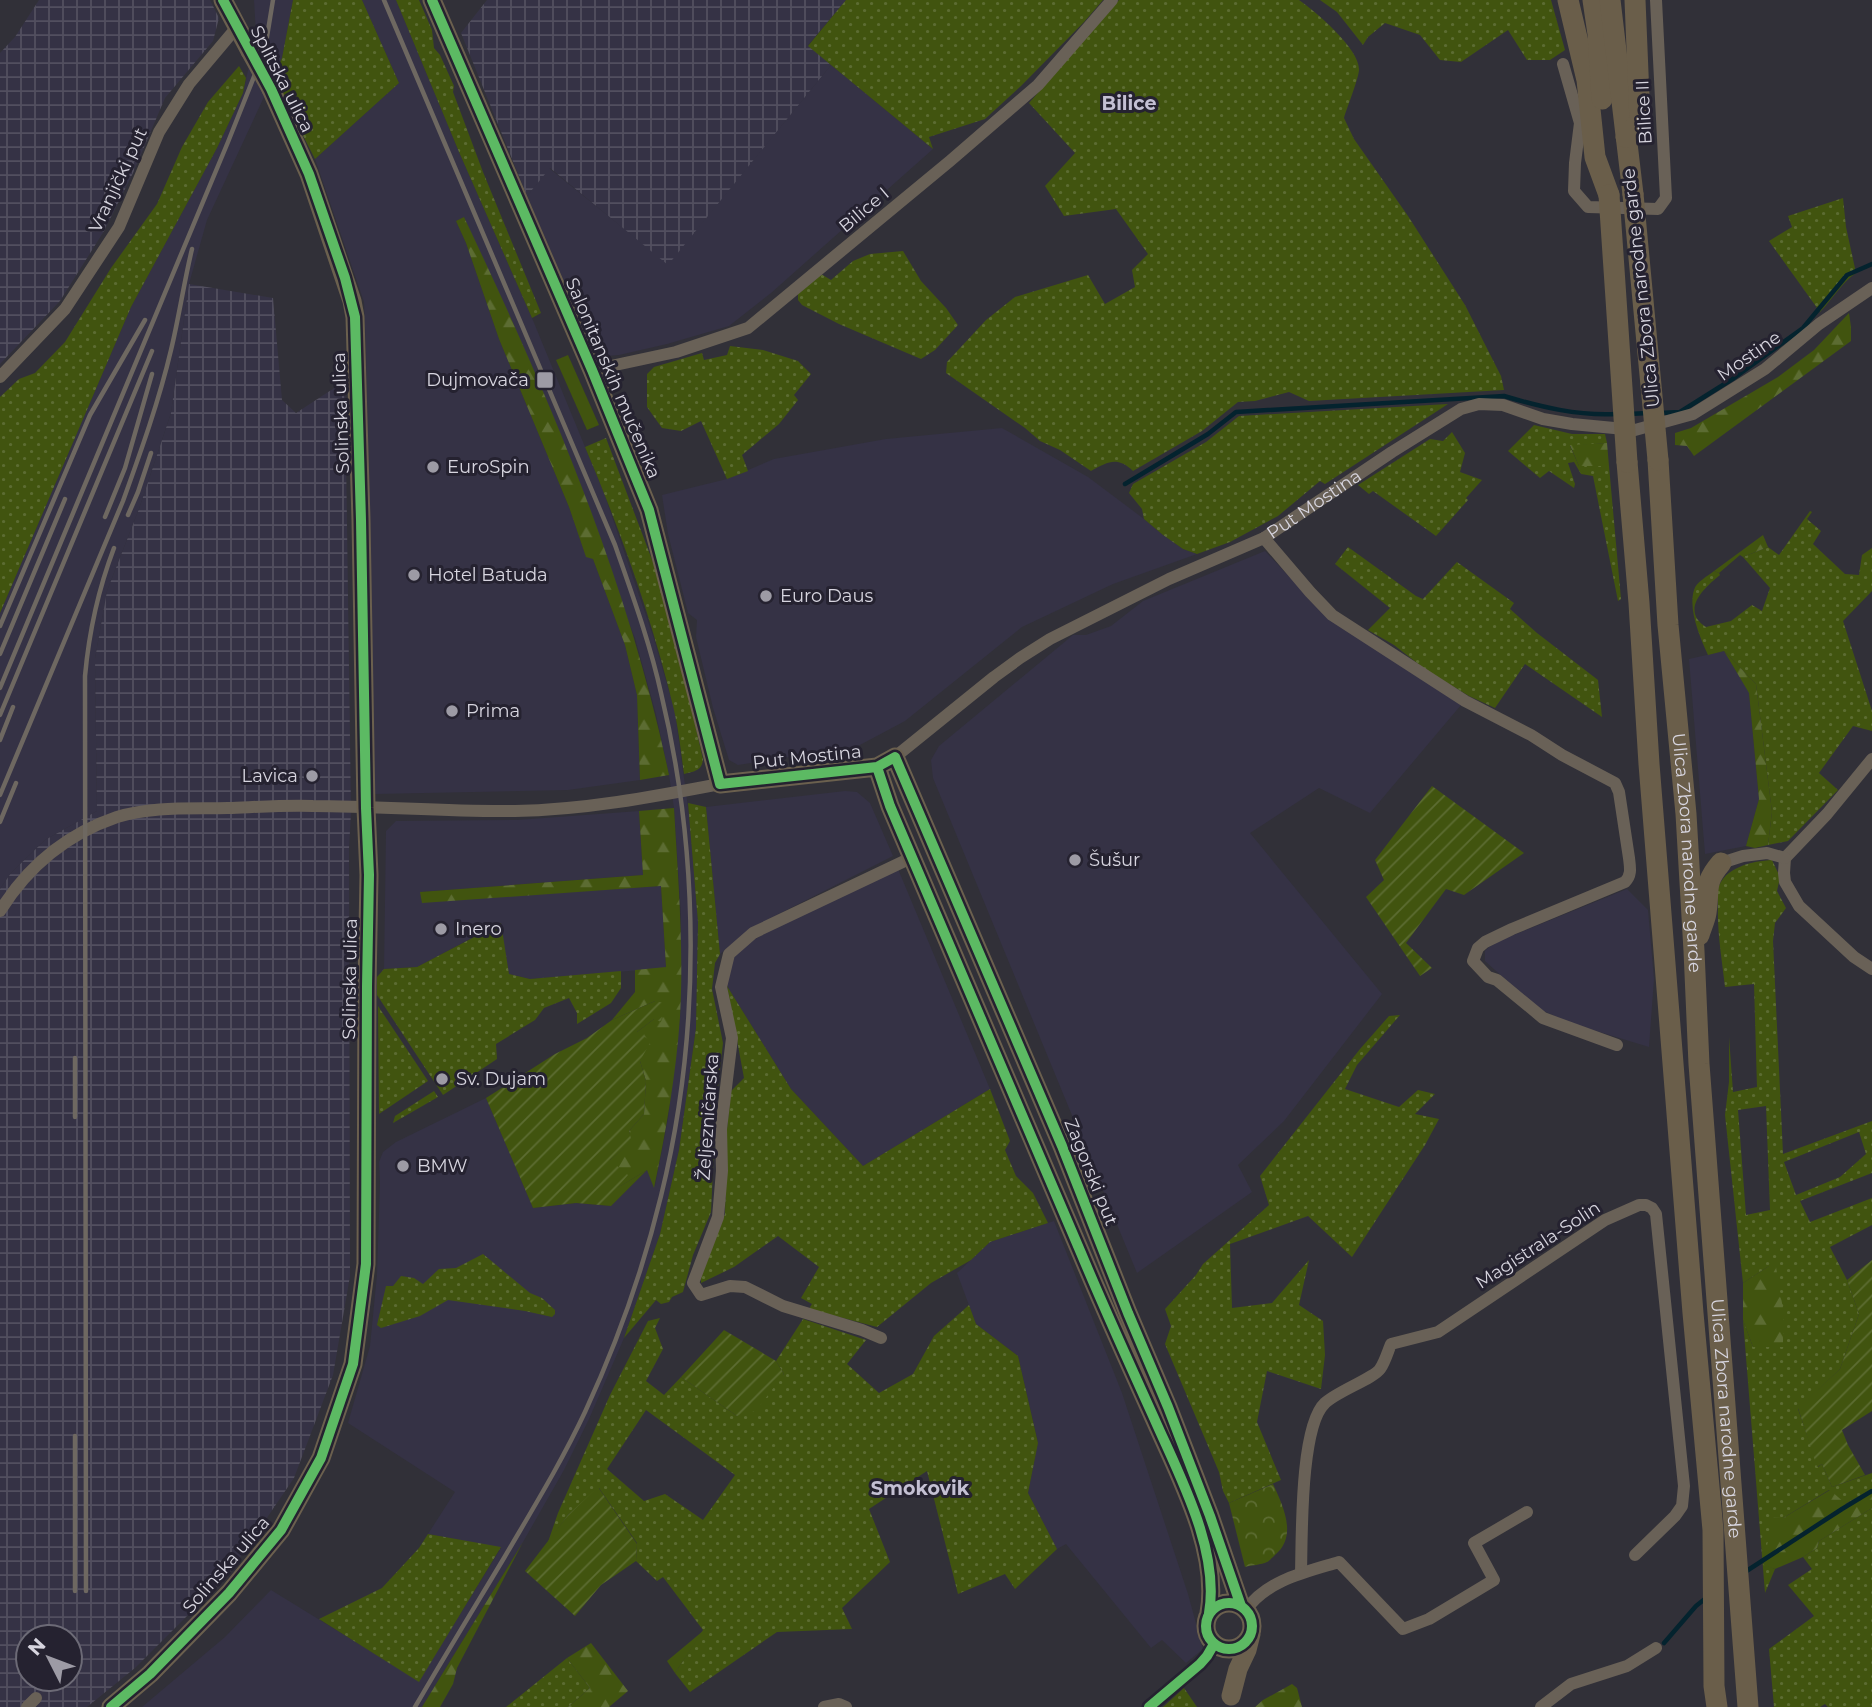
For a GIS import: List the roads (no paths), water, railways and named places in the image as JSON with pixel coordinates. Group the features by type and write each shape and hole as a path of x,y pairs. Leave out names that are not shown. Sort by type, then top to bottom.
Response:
{"highway":[{"path":"1568,0 1587,80 1595,157 1609,195"},
{"name":"Ulica Zbora narodne garde","path":"1593,0 1598,34 1649,764 1693,1313 1750,1707"},
{"name":"Ulica Zbora narodne garde","path":"1610,0 1633,194 1658,460 1668,625 1686,814 1695,951 1724,1529 1715,1700"},
{"path":"1626,138 1640,121 1635,0"},
{"path":"1695,951 1706,912 1707,888 1712,874 1721,863"}],"main road":[{"name":"Splitska ulica","path":"223,0 271,89 309,174"},
{"name":"Salonitanskih mučenika","path":"432,0 592,370 649,510 720,784"},
{"name":"Solinska ulica","path":"111,1707 150,1674 229,1593 281,1530 321,1458 353,1364 366,1264 369,875 355,317 309,174"},
{"name":"Put Mostina","path":"720,784 877,767 895,757"},
{"name":"Zagorski put","path":"895,757 1062,1146 1168,1407 1244,1608"},
{"path":"877,767 890,806 1081,1254 1190,1501 1207,1556 1211,1580 1212,1596 1206,1619 1206,1633 1216,1645 1225,1665 1231,1702"},
{"path":"1209,1613 1227,1602 1244,1608 1252,1625 1231,1702"},
{"path":"1216,1645 1226,1649 1241,1645 1251,1633"}],"street":[{"name":"Bilice I","path":"592,370 676,352 748,328 1038,85 1112,0"},
{"name":"Bilice II","path":"1563,64 1580,123 1574,191 1588,207 1658,209 1666,198 1656,0"},
{"name":"Vranjički put","path":"0,377 65,309 119,227 159,132 189,84 237,27"},
{"name":"Mostine","path":"1635,430 1693,414 1765,369 1819,324 1872,288"},
{"name":"Put Mostina","path":"895,757 994,677 1050,639 1168,579 1264,538 1461,409 1479,404 1503,405 1543,419 1635,430"},
{"path":"1264,538 1332,615 1465,701 1615,783 1619,792 1629,858 1630,875 1625,882 1485,942 1478,948 1473,961 1488,977 1497,979 1543,1018 1617,1045"},
{"path":"1872,759 1827,814 1785,858 1785,882 1799,906 1854,957 1872,969"},
{"name":"Put Mostina","path":"366,808 515,811 593,804 720,784"},
{"path":"0,911 28,872 55,849 85,831 118,817 155,810 313,806 366,808"},
{"path":"1721,863 1742,856 1767,853 1785,858"},
{"name":"Željezničarska","path":"881,1338 783,1306 745,1287 730,1286 701,1295 693,1283 718,1217 722,1171 721,1129 732,1038 720,987 729,954 753,933 913,857"},
{"name":"Magistrala-Solin","path":"1301,1573 1310,1433 1324,1404 1379,1370 1391,1343 1438,1332 1605,1220 1639,1205 1646,1205 1656,1214 1684,1486 1682,1506 1675,1516 1635,1555"},
{"path":"1244,1608 1263,1592 1301,1573 1339,1562 1404,1629 1429,1619 1494,1580 1474,1543 1527,1512"},
{"path":"1149,1707 1200,1664 1216,1645"},
{"path":"1541,1707 1571,1684 1627,1666 1656,1648"},
{"path":"824,1707 839,1704 846,1707"}],"waterway":[{"path":"1660,413 1680,412 1734,378 1803,328 1847,275 1872,264"},
{"path":"1125,484 1208,434 1236,412 1504,396 1560,410 1616,414"},
{"path":"1629,414 1648,413"},
{"path":"1745,1572 1872,1491"},
{"path":"1664,1643 1706,1598"}],"railway":[{"path":"0,688 265,49 273,0"},
{"path":"384,0 615,545 640,619 657,674 674,754 689,881 691,945 689,1008 674,1135 654,1224 628,1306 597,1386 566,1450 415,1707"},
{"path":"0,795 123,501 166,369 192,249"},
{"path":"0,626 90,415 145,320"},
{"path":"0,715 152,351"},
{"path":"105,517 125,468 152,374"},
{"path":"128,515 151,453"},
{"path":"0,654 65,499"},
{"path":"86,1591 85,676 95,611 114,548"},
{"path":"0,740 13,707"},
{"path":"0,822 16,783"},
{"path":"75,1058 75,1117"},
{"path":"75,1436 75,1591"}],"place":[{"name":"Dujmovača","path":"545,380"},
{"name":"EuroSpin","path":"433,467"},
{"name":"Hotel Batuda","path":"414,575"},
{"name":"Euro Daus","path":"766,596"},
{"name":"Prima","path":"452,711"},
{"name":"Lavica","path":"312,776"},
{"name":"Šušur","path":"1075,860"},
{"name":"Inero","path":"441,929"},
{"name":"Sv. Dujam","path":"442,1079"},
{"name":"BMW","path":"403,1166"}],"district":[{"name":"Bilice","path":"1129,103"},
{"name":"Smokovik","path":"920,1488"}]}
